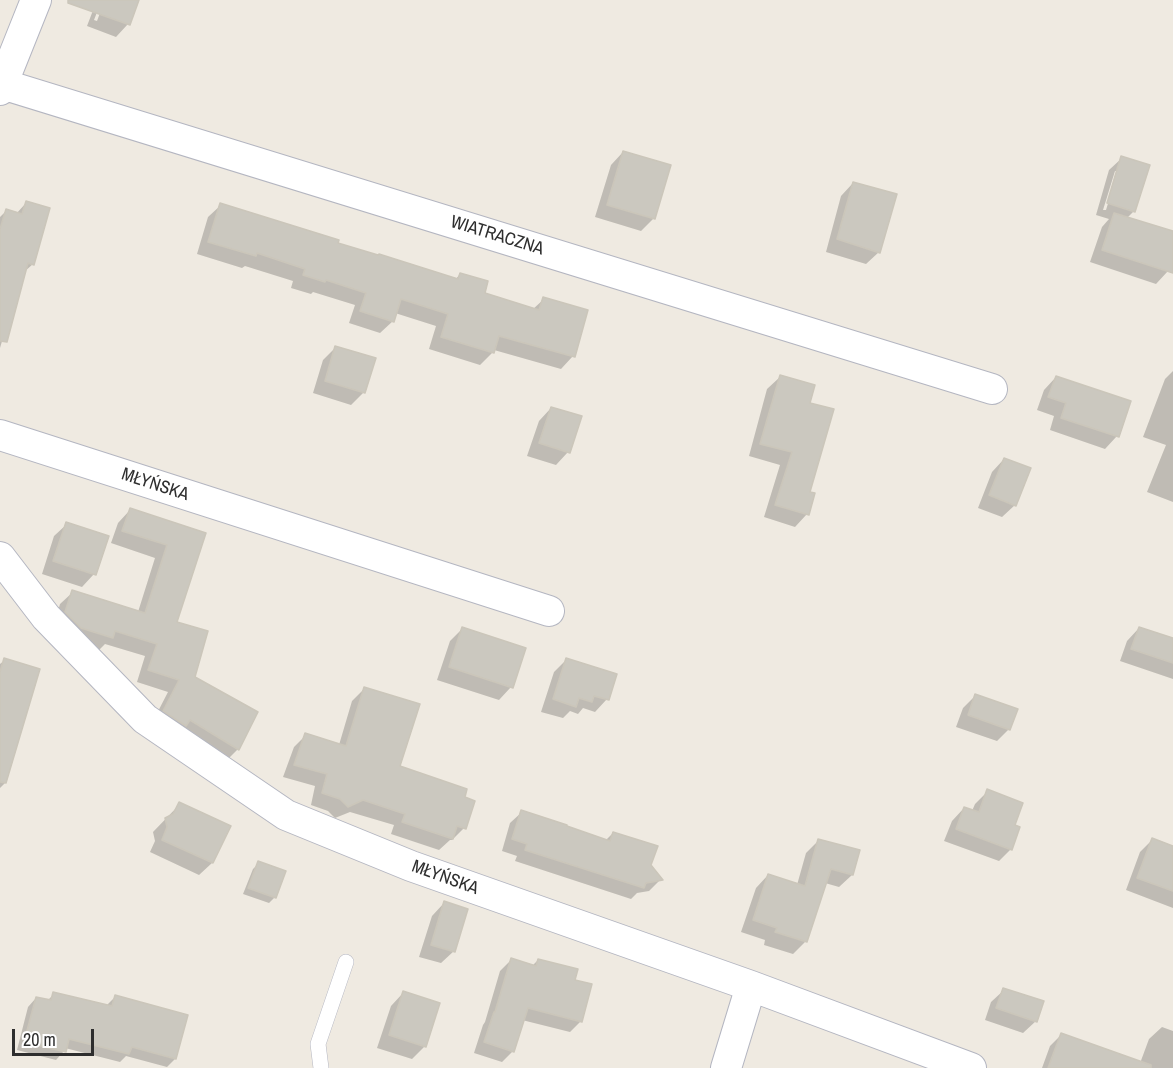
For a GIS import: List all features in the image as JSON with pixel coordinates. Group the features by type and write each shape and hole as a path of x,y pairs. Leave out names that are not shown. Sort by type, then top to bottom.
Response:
{"street":[{"path":"1,86 36,0"},
{"name":"WIATRACZNA","path":"1,86 992,389"},
{"name":"MŁYŃSKA","path":"0,435 549,612"},
{"name":"MŁYŃSKA","path":"0,557 46,617 145,719 286,815 411,866 751,986 971,1068"},
{"path":"726,1068 751,986"}],"lane":[{"path":"321,1068 318,1044 346,962"}],"building":[{"path":"68,0 139,0 130,25 68,3"},
{"path":"623,151 671,165 655,219 607,205"},
{"path":"1121,156 1150,165 1135,212 1107,203"},
{"path":"853,182 897,194 880,253 837,239"},
{"path":"26,201 50,208 34,265 28,263 7,342 0,341 0,229 6,209 22,214"},
{"path":"220,203 339,240 338,243 458,279 460,273 488,281 485,293 539,310 543,297 588,310 575,357 499,336 494,353 441,337 448,314 401,299 394,322 360,311 366,293 303,275 305,269 257,253 256,256 208,242"},
{"path":"1114,213 1173,231 1173,273 1102,250"},
{"path":"335,346 376,358 365,393 325,381"},
{"path":"780,375 815,385 810,403 834,409 810,492 815,493 809,515 775,505 792,452 760,444"},
{"path":"1056,376 1131,401 1119,437 1061,418 1066,403 1048,397"},
{"path":"551,407 582,416 570,453 539,443"},
{"path":"1004,458 1031,468 1016,506 989,495"},
{"path":"130,508 206,533 177,622 208,631 195,677 258,712 239,750 190,720 186,726 163,711 179,680 148,670 157,644 115,631 113,638 81,628 65,612 72,590 145,613 167,545 122,531"},
{"path":"66,522 109,536 96,575 53,561"},
{"path":"462,627 526,648 513,688 449,667"},
{"path":"1139,627 1173,638 1173,663 1131,649"},
{"path":"4,658 40,669 6,783 0,782 0,672"},
{"path":"566,658 617,674 609,700 594,696 592,702 579,698 576,707 553,699"},
{"path":"364,687 420,704 400,766 467,789 465,797 475,801 466,829 457,826 453,839 402,822 405,814 363,800 348,807 340,799 322,793 327,774 294,765 305,733 346,746"},
{"path":"975,694 1018,709 1010,730 968,715"},
{"path":"987,789 1023,803 1015,825 1020,827 1012,850 956,829 964,807 979,812"},
{"path":"179,802 231,826 213,863 162,840 167,827 165,818 173,814"},
{"path":"521,810 610,841 613,832 658,846 651,865 663,880 646,883 644,888 525,850 527,844 512,839"},
{"path":"1152,838 1173,846 1173,891 1137,878"},
{"path":"818,839 860,850 853,875 831,869 807,942 775,932 777,928 753,920 768,874 805,886"},
{"path":"258,861 286,871 276,898 248,888"},
{"path":"444,901 468,909 455,952 431,945"},
{"path":"511,958 536,966 538,959 578,969 575,980 592,984 582,1022 528,1008 514,1052 484,1042"},
{"path":"1003,988 1044,1001 1037,1022 996,1008"},
{"path":"403,991 440,1003 426,1047 389,1035"},
{"path":"53,992 112,1006 115,995 188,1015 176,1059 132,1047 129,1054 69,1039 66,1052 24,1042 36,997 51,1000"},
{"path":"1061,1033 1151,1065 1151,1068 1048,1068"}]}
